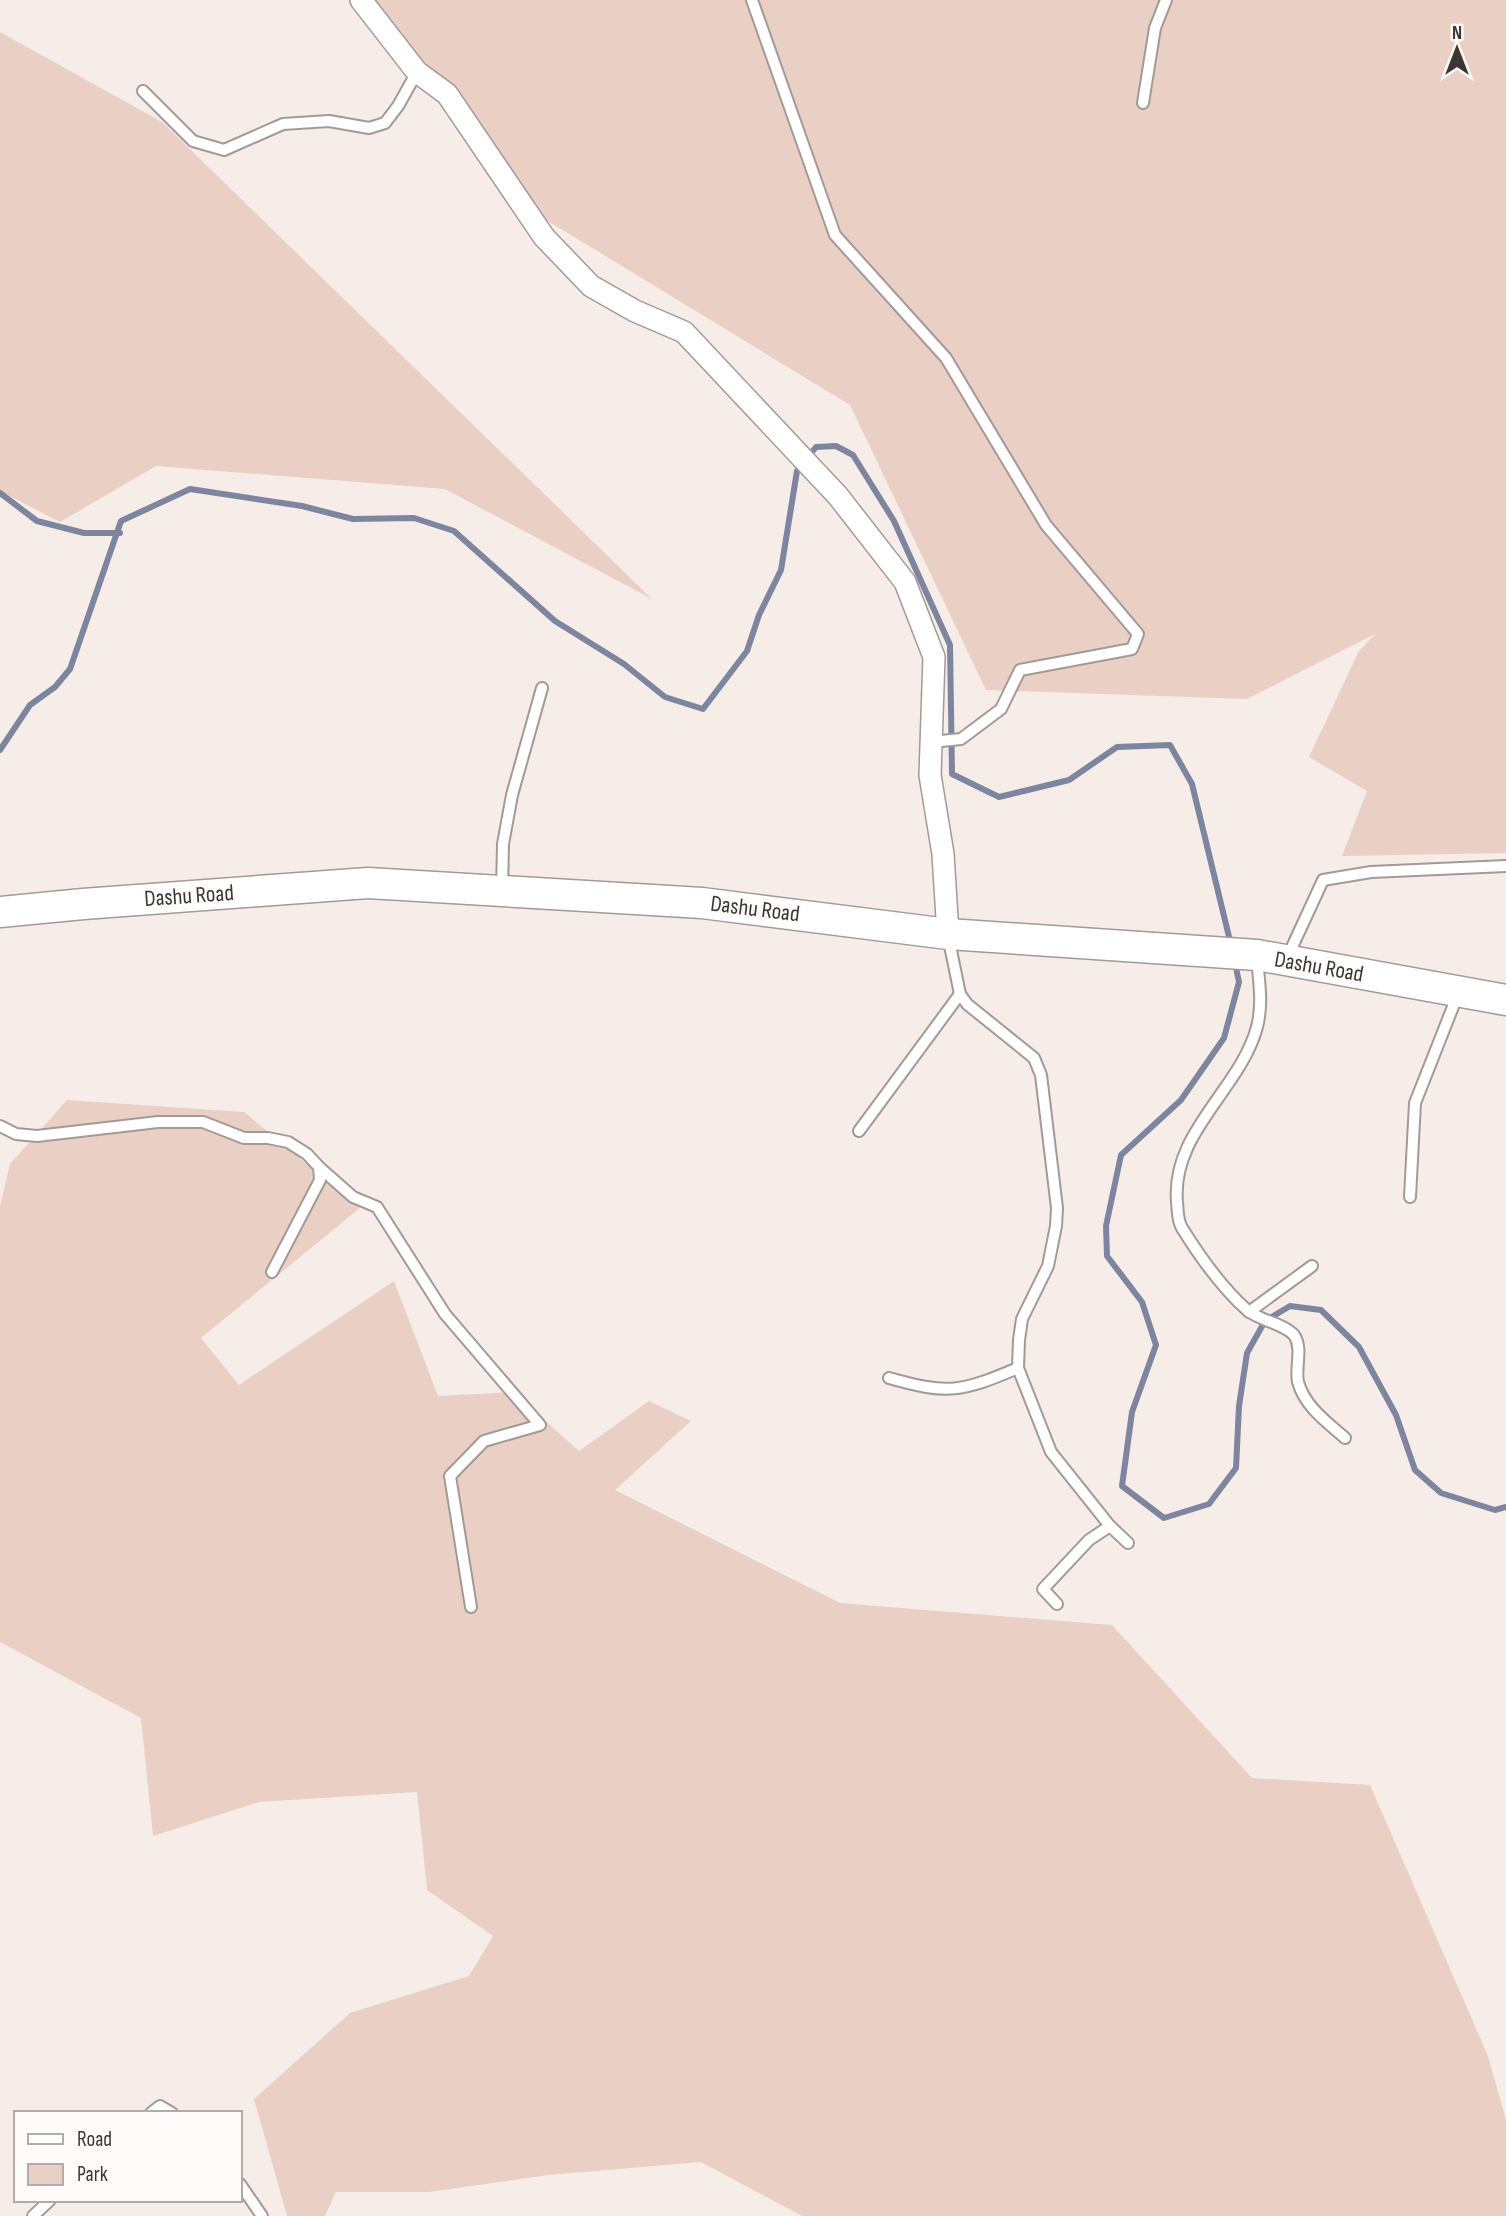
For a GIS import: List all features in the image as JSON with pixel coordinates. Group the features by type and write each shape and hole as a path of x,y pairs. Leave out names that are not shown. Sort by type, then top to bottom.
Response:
{"street":[{"path":"361,0 417,72 447,94 544,237 591,286 635,311 684,332 838,496 905,582 934,657 930,775 943,854 948,934"},
{"name":"Dashu Road","path":"0,912 368,883 702,902 948,934 1256,956 1506,1000"}],"lane":[{"path":"752,0 835,235 946,358 1046,525 1138,634 1132,649 1020,670 1001,709 961,739 931,742"},
{"path":"1143,103 1156,28 1166,0"},
{"path":"143,91 193,141 224,150 283,124 329,121 369,128 385,123 417,72"},
{"path":"502,891 503,844 512,795 542,688"},
{"path":"1286,961 1323,880 1371,872 1506,866"},
{"path":"948,934 960,994 967,1004 1034,1058 1041,1075 1057,1208 1056,1226 1048,1266 1022,1319 1018,1368 1051,1451 1110,1526 1128,1543"},
{"path":"1256,956 1261,1002 1256,1029 1231,1083 1194,1132 1180,1164 1177,1195 1179,1224 1212,1271 1249,1312 1293,1334 1297,1342 1298,1381 1309,1405 1345,1438"},
{"path":"1410,1197 1415,1103 1459,992"},
{"path":"859,1131 960,994"},
{"path":"0,1126 16,1134 37,1136 158,1122 203,1122 244,1138 268,1138 288,1142 307,1154 353,1197 377,1207 445,1314 540,1425 484,1441 450,1476 471,1607"},
{"path":"272,1272 320,1180 319,1167"},
{"path":"1249,1312 1311,1266"},
{"path":"888,1378 926,1388 955,1390 978,1385 1018,1368"},
{"path":"1057,1604 1043,1588 1089,1540 1110,1526"},
{"path":"154,2111 160,2106 169,2111"},
{"path":"242,2187 262,2216"},
{"path":"33,2216 48,2202"}],"green space":[{"path":"360,0 1506,0 1506,853 1342,856 1367,791 1309,757 1359,651 1375,634 1247,699 986,690 850,405 543,218"},
{"path":"0,32 162,122 652,599 445,489 156,466 60,522 0,491"},
{"path":"67,1100 244,1112 360,1208 201,1338 239,1385 394,1281 438,1396 513,1392 579,1451 649,1401 691,1421 615,1490 840,1603 1112,1625 1252,1778 1370,1785 1488,2056 1506,2120 1506,2216 802,2216 701,2162 548,2175 429,2192 336,2192 325,2216 287,2216 254,2099 350,2013 469,1976 493,1936 427,1890 417,1792 259,1802 153,1836 141,1718 0,1642 0,1206 10,1164"}],"waterway":[{"path":"0,750 30,705 55,687 70,669 121,521 190,489 302,506 353,519 414,518 454,531 555,621 624,664 665,697 703,709 747,651 759,615 781,570 797,471 816,447 836,446 853,455 894,521 950,645 952,774 999,797 1069,780 1117,747 1170,745 1192,784 1231,945"},
{"path":"0,493 37,521 84,533 120,533"},
{"path":"1235,963 1239,982 1224,1038 1181,1100 1121,1155 1106,1226 1107,1256 1142,1302 1156,1345 1132,1412 1122,1486 1164,1518 1209,1504 1236,1468 1239,1406 1247,1353 1265,1321 1290,1306 1321,1310 1359,1347 1396,1415 1415,1470 1441,1493 1495,1510 1506,1507"}]}
